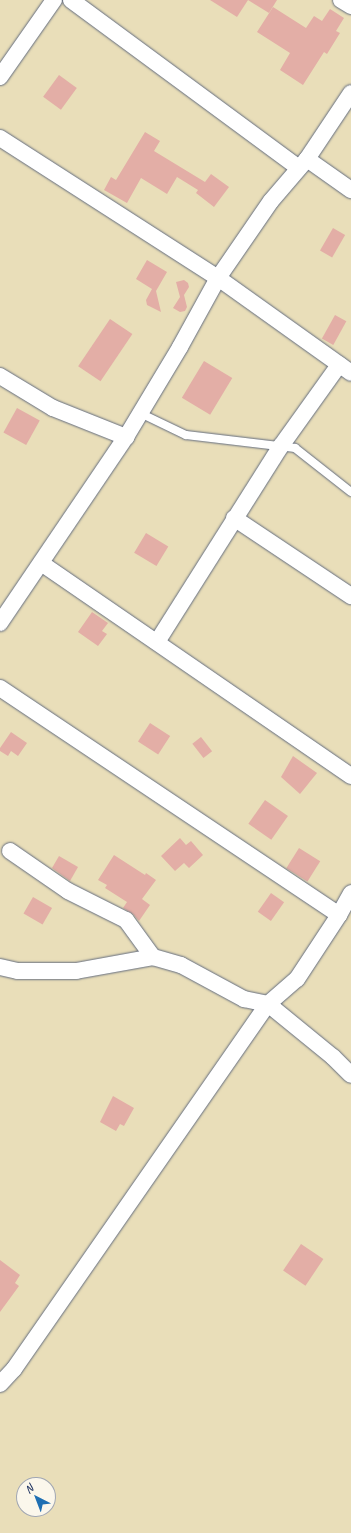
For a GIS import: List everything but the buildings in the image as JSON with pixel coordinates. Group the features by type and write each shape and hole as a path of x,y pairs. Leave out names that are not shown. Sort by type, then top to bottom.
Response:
{"street":[{"path":"0,77 54,0"},
{"path":"71,0 303,164 351,190"},
{"path":"341,0 351,6"},
{"path":"0,623 126,437 218,278 271,201 303,164 351,93"},
{"path":"0,138 218,278 345,369 281,446 234,518 157,642"},
{"path":"0,376 53,408 126,437"},
{"path":"234,518 351,596"},
{"path":"41,563 351,776"},
{"path":"0,688 339,915"},
{"path":"10,851 68,891 126,920 153,957"},
{"path":"0,1384 18,1362 268,1004 297,979 339,915 351,893"},
{"path":"0,967 18,971 76,971 153,957 181,965 244,999 268,1004 333,1057 351,1075"}],"lane":[{"path":"140,413 186,435 295,448 351,492"}]}
